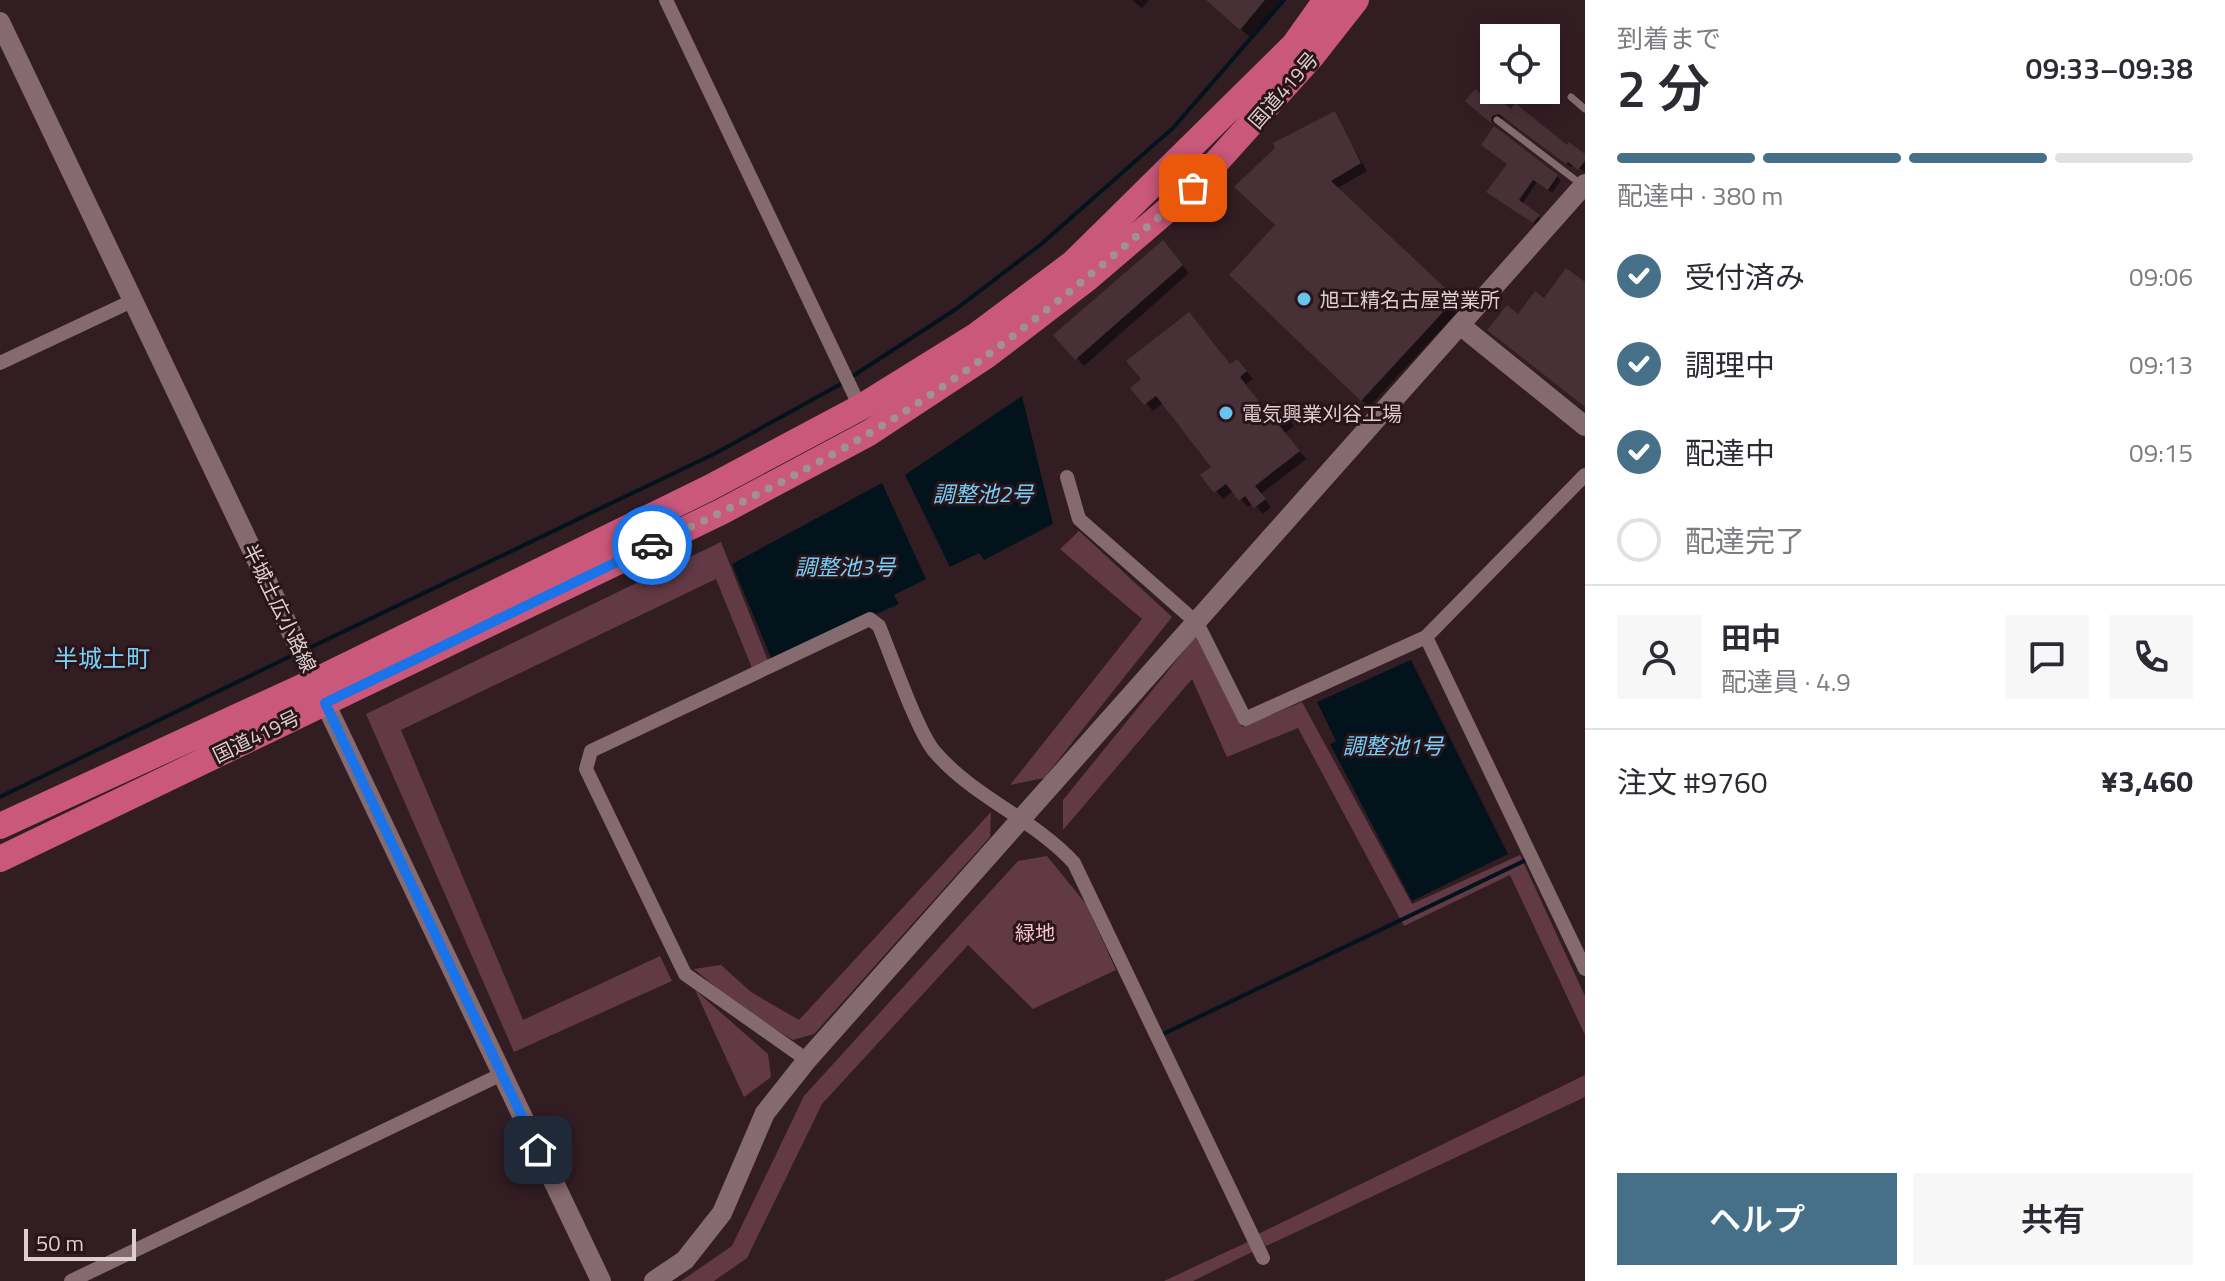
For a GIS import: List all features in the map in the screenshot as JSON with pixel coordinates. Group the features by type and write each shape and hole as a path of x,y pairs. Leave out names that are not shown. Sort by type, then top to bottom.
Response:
{"highway":[{"name":"国道419号","path":"0,826 310,672 709,488 861,407 977,335 1073,263 1294,45 1326,0"},
{"name":"国道419号","path":"0,859 310,672 721,512 869,433 986,356 1043,313 1193,188 1303,68 1356,0"}],"street":[{"path":"666,0 861,407 869,433"},
{"name":"半城土広小路線","path":"0,22 601,1281"},
{"path":"654,1281 685,1260 722,1213 765,1113 807,1060 1584,185"},
{"path":"0,363 132,301"},
{"path":"1460,325 1585,426"},
{"path":"1067,477 1079,519 1197,623 1245,719 1426,637 1585,475"},
{"path":"807,1060 685,974 586,769 591,751 870,619 877,621 932,748 1020,822 1059,847 1074,863 1263,1258"},
{"path":"1426,637 1585,969"},
{"path":"71,1281 502,1074"}],"lane":[{"path":"1571,97 1585,109"},
{"path":"1497,120 1584,185"}],"green space":[{"path":"1079,531 1172,617 1044,778 1010,785 1142,619 1060,549"},
{"path":"721,542 768,661 752,668 716,579 401,730 523,1020 660,956 672,981 514,1052 366,714"},
{"path":"1197,635 1242,727 1302,702 1412,904 1520,855 1585,996 1585,1035 1510,875 1404,926 1298,728 1227,757 1192,679 1063,830 1063,800"},
{"path":"991,812 990,837 814,1034 793,1040 737,1005 694,969 721,965 751,992 799,1020"},
{"name":"緑地","path":"1047,856 1086,904 1116,970 1033,1009 968,945 822,1104 747,1258 714,1281 681,1281 732,1246 804,1096 1018,861"},
{"path":"695,990 768,1054 771,1077 744,1097"},
{"path":"1585,1075 1585,1097 1266,1246 1258,1234"},
{"path":"1254,1239 1258,1249 1193,1281 1164,1281"}],"water":[{"name":"調整池2号","path":"1022,396 1053,524 984,560 979,553 950,567 905,475"},
{"name":"調整池3号","path":"882,483 926,579 894,595 899,604 772,660 732,564"},
{"name":"調整池1号","path":"1411,660 1508,854 1412,901 1330,744 1336,741 1317,702"}],"building":[{"path":"1206,0 1265,0 1240,30"},
{"path":"1475,89 1480,93 1480,104 1505,104 1511,109 1516,104 1567,145 1569,142 1585,154 1585,161 1578,170 1568,162 1566,164 1499,114 1492,116 1491,123 1465,101"},
{"path":"1335,111 1361,163 1331,181 1456,298 1361,401 1229,275 1275,225 1234,187 1275,148 1273,143"},
{"path":"1494,126 1558,175 1548,190 1533,180 1519,200 1540,215 1533,223 1486,192 1507,164 1481,145"},
{"path":"1163,240 1183,265 1075,360 1053,335"},
{"path":"1566,268 1585,282 1585,407 1487,330 1507,305 1518,314 1535,291 1544,298"},
{"name":"電気興業刈谷工場","path":"1189,312 1230,364 1237,359 1247,371 1240,377 1264,408 1274,401 1288,418 1279,425 1300,451 1255,486 1266,499 1254,508 1245,496 1239,501 1226,484 1214,493 1200,475 1211,467 1156,396 1144,405 1130,388 1141,379 1126,361"}],"waterway":[{"path":"305,650 716,453 839,385 956,309 1040,245 1173,128 1284,0"},
{"path":"0,797 293,655"},
{"path":"1159,1036 1530,858"}],"way so far":[{"path":"652,545 869,433 986,356 1088,278 1193,188"}],"place":[{"name":"旭工精名古屋営業所","path":"1304,299"},
{"name":"電気興業刈谷工場","path":"1226,413"}],"district":[{"name":"半城土町","path":"102,658"}],"route":[{"path":"538,1150 325,703 652,545"}]}
